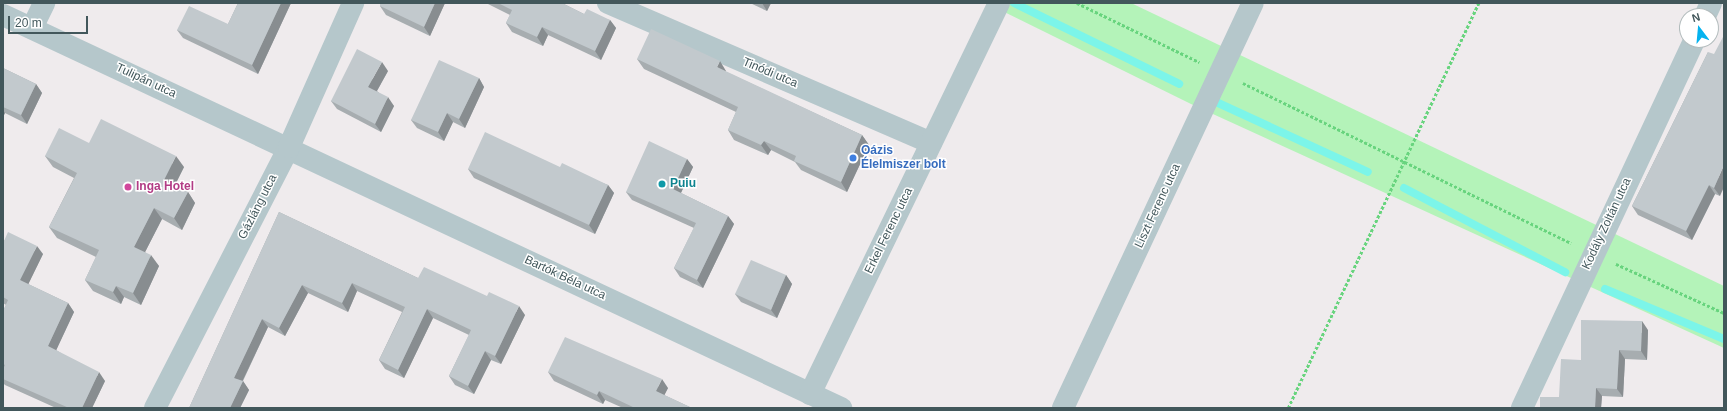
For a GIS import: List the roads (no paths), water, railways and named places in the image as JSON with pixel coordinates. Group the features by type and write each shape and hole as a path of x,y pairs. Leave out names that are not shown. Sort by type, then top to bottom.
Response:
{"street":[{"path":"32,28 44,3"},
{"name":"Gázláng utca","path":"155,408 289,147 353,3"},
{"name":"Tinódi utca","path":"608,3 931,143"},
{"name":"Erkel Ferenc utca","path":"810,394 999,3"},
{"name":"Liszt Ferenc utca","path":"1063,408 1253,3"},
{"name":"Tulipán utca","path":"3,15 289,147"},
{"name":"Kodály Zoltán utca","path":"1522,408 1593,253 1690,48"},
{"name":"Bartók Béla utca","path":"289,147 841,408"}],"waterway":[{"path":"1014,3 1179,84"},
{"path":"1216,102 1368,172"},
{"path":"1404,188 1565,272"},
{"path":"1605,289 1724,339"}],"place":[{"name":"Oázis Élelmiszer bolt","path":"853,158"},
{"name":"Puiu","path":"662,184"},
{"name":"Inga Hotel","path":"128,187"}]}
